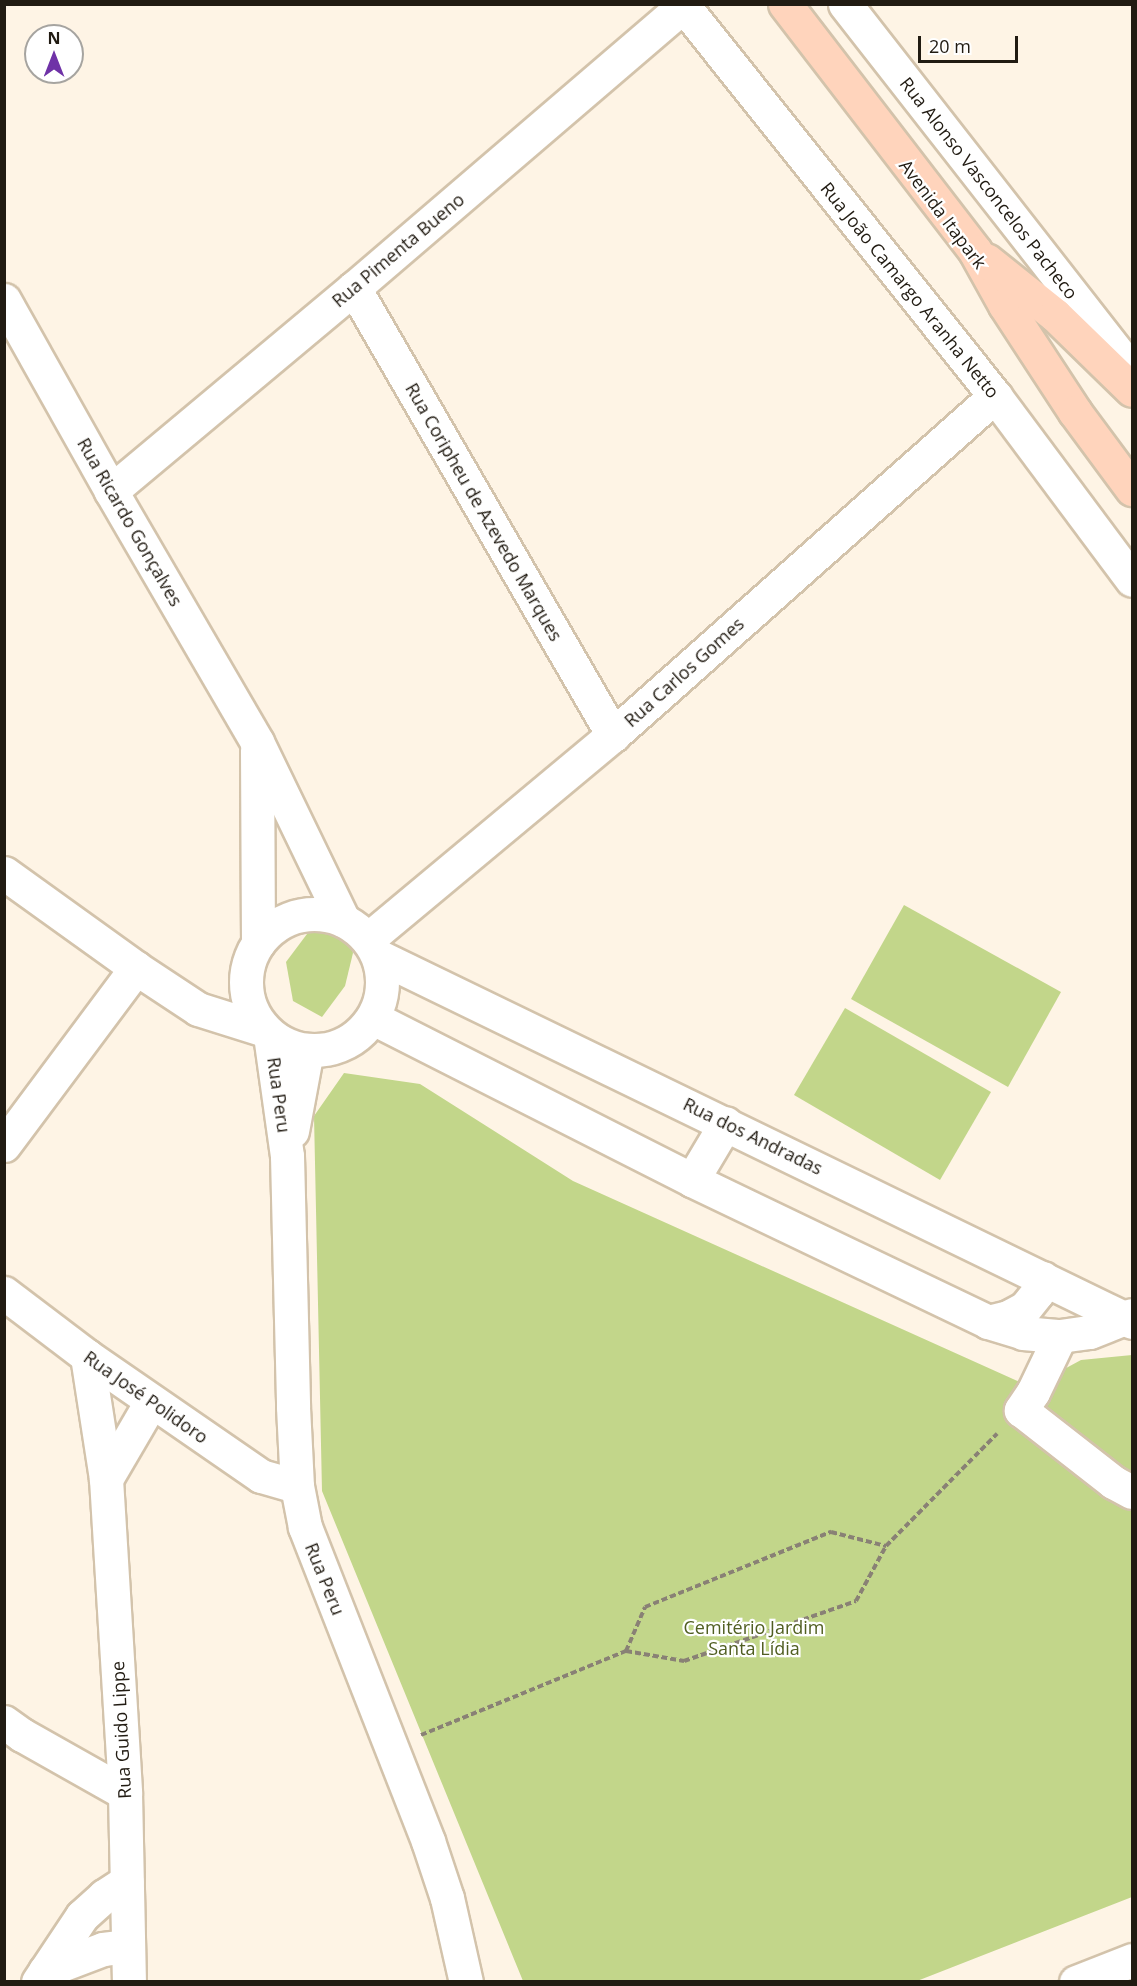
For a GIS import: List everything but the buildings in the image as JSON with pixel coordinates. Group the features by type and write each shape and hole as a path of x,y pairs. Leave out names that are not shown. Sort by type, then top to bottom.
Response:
{"main road":[{"name":"Avenida Itapark","path":"785,4 975,251 1005,305 1074,412 1132,489"},
{"name":"Rua Alonso Vasconcelos Pacheco","path":"975,251 1055,315 1132,390"}],"street":[{"name":"Rua Alonso Vasconcelos Pacheco","path":"845,4 1132,372"},
{"name":"Rua Pimenta Bueno","path":"111,491 354,288 682,5"},
{"name":"Rua João Camargo Aranha Netto","path":"682,5 995,396 1132,580"},
{"name":"Rua Coripheu de Azevedo Marques","path":"354,288 613,735"},
{"name":"Rua Ricardo Gonçalves","path":"4,300 111,491 257,742 363,938"},
{"name":"Rua Carlos Gomes","path":"363,938 613,735 995,396"},
{"name":"Rua Ricardo Gonçalves","path":"257,742 258,943"},
{"path":"4,873 136,968 198,1009 268,1033 288,1046 307,1050 327,1050 345,1044 361,1033 373,1018 381,999 383,977 363,938 325,915 306,915 288,920 271,929 258,943 249,960 246,979 247,997 257,1020 268,1033"},
{"name":"Rua dos Andradas","path":"363,938 726,1123 1131,1319"},
{"path":"4,1145 136,968"},
{"path":"198,1009 247,997"},
{"name":"Rua dos Andradas","path":"373,1018 692,1180 988,1322 1023,1333 1060,1336 1090,1332 1131,1319"},
{"name":"Rua Peru","path":"268,1033 287,1156 297,1486 305,1527 393,1746 447,1898 466,1982"},
{"name":"Rua Peru","path":"287,1156 307,1050"},
{"path":"692,1180 726,1123"},
{"path":"988,1322 1008,1317 1025,1308 1037,1293 1043,1278"},
{"name":"Rua José Polidoro","path":"4,1293 151,1402 261,1476 297,1486"},
{"path":"1060,1336 1033,1392 1021,1410 1113,1482 1132,1491"},
{"name":"Rua Guido Lippe","path":"87,1356 106,1479 125,1793 129,1982"},
{"path":"106,1479 151,1402"},
{"path":"4,1722 22,1735 125,1793"},
{"path":"42,1976 82,1916 104,1896 127,1881"},
{"path":"42,1976 103,1949 128,1946"},
{"path":"1076,1982 1132,1960"}],"path":[{"path":"393,1746 626,1652 684,1661 856,1601 886,1546 1021,1410"},
{"path":"626,1652 645,1607 831,1532 886,1546"}],"green space":[{"path":"904,905 1061,992 1008,1087 851,999"},
{"path":"331,917 345,921 353,953 345,986 322,1017 293,1001 286,962 310,930"},
{"path":"845,1008 991,1092 940,1180 794,1095"},
{"name":"Cemitério Jardim Santa Lídia","path":"344,1073 420,1084 573,1181 1031,1387 1081,1360 1132,1355 1132,1897 917,1981 523,1981 322,1491 314,1116"}]}
